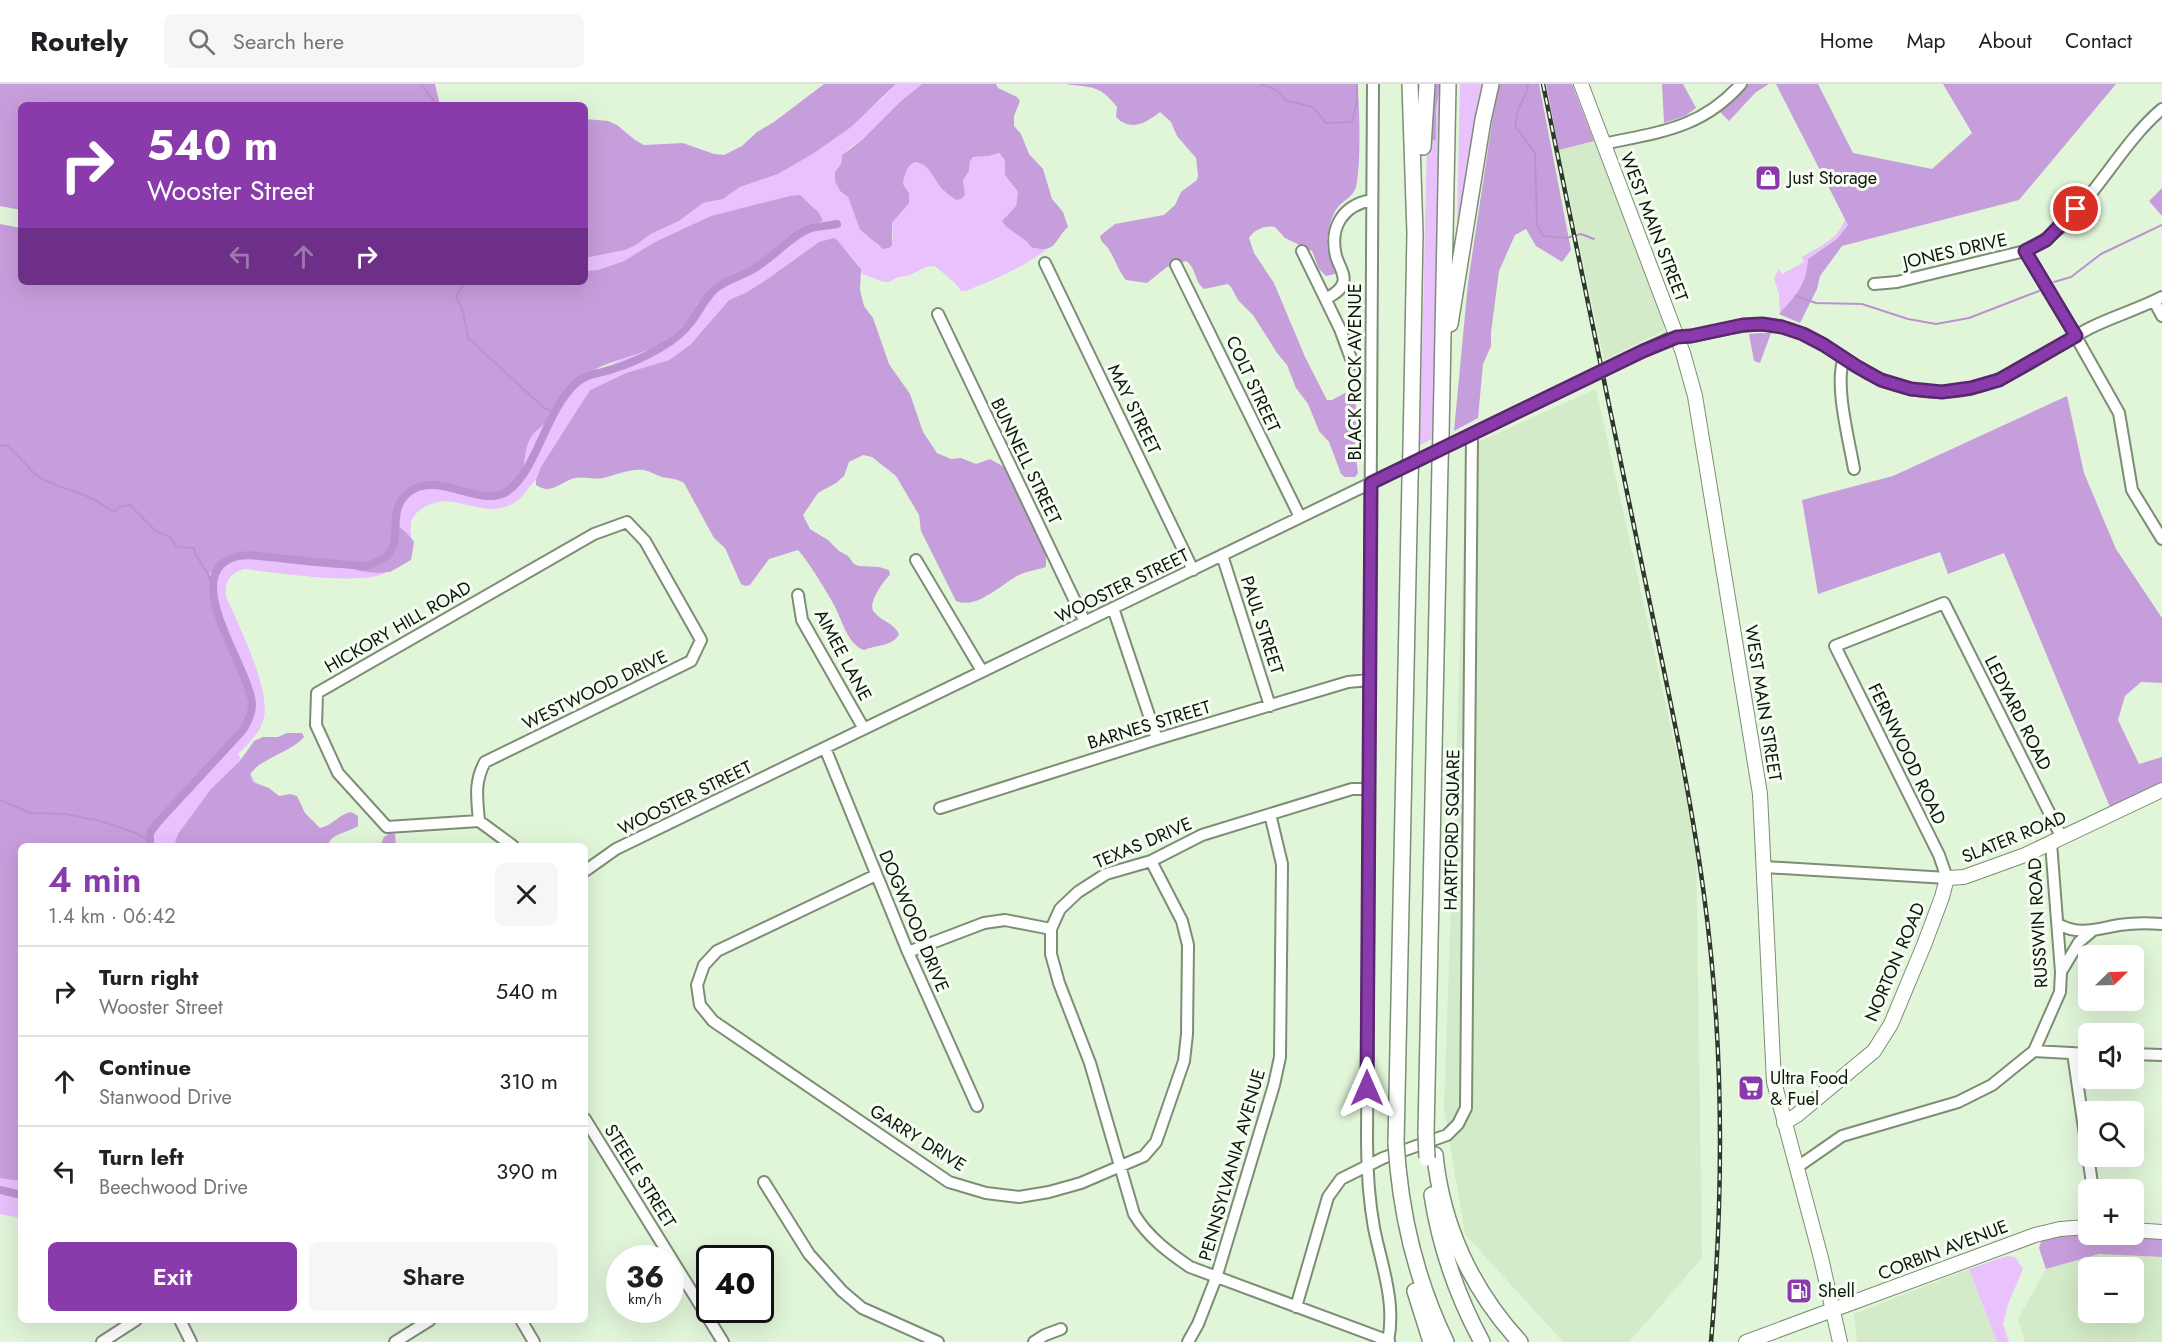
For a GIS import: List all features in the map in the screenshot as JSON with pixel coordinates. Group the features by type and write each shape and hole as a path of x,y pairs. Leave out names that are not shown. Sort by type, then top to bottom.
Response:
{"highway":[{"path":"1410,84 1415,222 1396,1143 1404,1215 1417,1266 1446,1342"},
{"path":"1413,333 1419,293 1422,149 1427,84"},
{"path":"1448,84 1426,1076 1434,1206 1443,1247 1464,1307 1482,1342"},
{"path":"1442,398 1452,313 1483,120 1491,84"},
{"path":"1431,1156 1445,1210 1460,1251 1488,1302 1520,1342"},
{"path":"1398,1174 1396,1204 1398,1223 1408,1268 1431,1342"}],"main road":[{"name":"WEST MAIN STREET","path":"1581,84 1687,363 1695,396 1760,794 1772,1068 1840,1342"},
{"name":"SLATER ROAD","path":"1947,878 1972,875 2057,841 2162,790"},
{"name":"NORTON ROAD","path":"1784,1123 1874,1051 1895,1014 1924,945 1947,878"},
{"name":"CORBIN AVENUE","path":"1746,1342 2035,1235 2078,1228"},
{"path":"2144,1231 2162,1232"}],"street":[{"name":"BLACK ROCK AVENUE","path":"1373,84 1367,1166 1374,1226 1389,1293 1391,1314 1389,1342"},
{"path":"1603,144 1690,123 1712,111 1741,84"},
{"name":"JONES DRIVE","path":"1874,284 1897,282 2025,251 2046,240 2066,222 2141,129 2162,109"},
{"path":"1326,299 1334,294 1343,283 1335,245 1339,223 1347,210 1354,205 1372,200"},
{"path":"1302,251 1344,338 1353,364"},
{"path":"2025,251 2119,413 2132,490 2162,538"},
{"name":"MAY STREET","path":"1045,263 1193,570"},
{"name":"COLT STREET","path":"1176,265 1300,517"},
{"path":"2158,299 2162,315"},
{"name":"WOOSTER STREET","path":"588,869 616,849 1653,346 1677,337 1743,325 1771,325 1803,334 1867,373 1893,384 1926,391 1957,391 1999,380 2098,324 2158,299"},
{"name":"BUNNELL STREET","path":"938,314 1085,622"},
{"path":"1844,358 1840,368 1840,384 1854,469"},
{"name":"HARTFORD SQUARE","path":"1296,1307 1328,1197 1341,1179 1383,1158 1447,1135 1461,1121 1466,1104 1472,434"},
{"name":"HICKORY HILL ROAD","path":"479,821 387,827 338,772 316,725 317,693 594,534 627,522"},
{"name":"WESTWOOD DRIVE","path":"479,821 476,791 478,774 485,762 691,661 701,640 645,541 627,522"},
{"name":"PAUL STREET","path":"1222,555 1270,706"},
{"path":"916,560 982,671"},
{"name":"AIMEE LANE","path":"798,595 802,620 864,729"},
{"name":"FERNWOOD ROAD","path":"1944,603 1835,646 1939,855 1947,878"},
{"name":"LEDYARD ROAD","path":"1944,603 2057,841"},
{"path":"1113,608 1157,739"},
{"name":"BARNES STREET","path":"940,808 1157,739 1348,682 1370,680"},
{"name":"DOGWOOD DRIVE","path":"825,748 908,952 977,1106"},
{"name":"TEXAS DRIVE","path":"1051,929 1060,909 1078,892 1106,874 1151,861 1202,835 1352,789 1369,789"},
{"name":"PENNSYLVANIA AVENUE","path":"1188,1342 1198,1324 1216,1278 1280,1057 1282,864 1270,814"},
{"path":"479,821 509,843"},
{"name":"RUSSWIN ROAD","path":"1796,1168 1842,1136 1958,1102 1992,1084 2034,1051 2060,992 2057,841"},
{"name":"GARRY DRIVE","path":"876,875 717,951 704,965 697,985 700,1005 712,1021 948,1182 987,1193 1018,1197 1049,1192 1081,1183 1144,1156 1156,1142 1184,1061 1188,945 1182,921 1151,861"},
{"name":"SLATER ROAD","path":"1764,867 1947,878"},
{"path":"908,952 984,923 1005,920 1051,929 1051,954 1059,983 1090,1063 1134,1214 1143,1228 1165,1249 1190,1267 1389,1342"},
{"path":"2058,924 2074,931 2091,932 2120,925 2162,924"},
{"path":"2061,972 2079,942 2091,932"},
{"path":"2034,1051 2078,1053"},
{"path":"2073,1053 2080,1101"},
{"path":"2144,1054 2162,1055"},
{"name":"STEELE STREET","path":"588,1124 723,1342"},
{"path":"764,1182 809,1254 842,1291 862,1308 938,1342"},
{"path":"102,1342 131,1323"},
{"path":"182,1323 191,1342"},
{"path":"394,1342 425,1323"},
{"path":"523,1323 534,1342"},
{"path":"1034,1342 1061,1329"}],"shaded area":[{"path":"0,84 435,84 439,102 18,102 18,209 0,206"},
{"path":"824,84 896,84 851,127 814,153 778,174 740,187 723,199 703,203 679,221 625,250 588,257 588,119 608,121 617,125 644,145 683,143 714,154 724,155 742,146 757,132"},
{"path":"896,84 922,84 901,101 862,140 849,148 835,172 835,182 840,191 848,197 860,230 879,247 893,239 892,223 903,211 909,193 903,184 906,171 912,164 915,162 925,166 944,191 956,200 965,195 963,180 969,171 973,157 999,153 1005,160 1005,175 1018,192 1016,206 1002,221 1014,232 1039,248 1051,246 1010,272 966,291 961,291 935,266 884,282 862,274 855,260 838,241 819,242 766,280 729,300 690,345 669,360 626,373 590,390 536,480 514,503 493,509 444,501 419,510 412,520 410,541 403,553 385,573 374,577 317,577 244,569 235,573 227,582 226,596 253,658 265,708 259,730 238,754 294,843 18,843 18,1217 0,1214 0,559 206,604 204,580 222,554 390,529 399,489 498,449 559,408 586,375 681,328 716,283 756,263 790,237 821,222 817,212 810,204 790,196 653,243 624,261 598,270 588,271 588,257 625,250 679,221 703,203 723,199 740,187 778,174 825,144 882,99"},
{"path":"922,84 996,84 998,88 1017,97 1020,101 1014,116 1014,126 1021,134 1029,154 1043,169 1052,199 1063,212 1068,227 1051,247 1040,249 1031,247 1002,221 1016,206 1018,192 1005,175 1005,160 999,153 973,157 969,171 963,180 965,195 956,200 943,190 925,166 915,162 905,174 903,184 909,193 909,203 892,223 892,245 883,249 860,230 848,197 840,191 835,182 835,172 841,164 842,155 862,140 901,101"},
{"path":"1066,84 1357,84 1360,136 1356,187 1335,211 1328,235 1327,247 1335,274 1326,276 1319,269 1312,251 1285,238 1275,227 1260,228 1249,238 1254,253 1274,283 1305,357 1327,400 1332,400 1345,393 1354,396 1357,412 1355,452 1358,473 1355,477 1345,477 1341,474 1329,442 1319,431 1308,404 1296,388 1287,365 1253,315 1238,300 1228,284 1204,289 1198,282 1192,267 1186,261 1167,267 1147,283 1126,280 1100,236 1115,224 1164,215 1175,205 1181,192 1197,180 1196,158 1177,136 1171,122 1160,112 1144,122 1127,124 1116,117 1117,107 1105,94 1094,88"},
{"path":"1432,84 1444,84 1444,87 1440,88 1436,109 1436,140 1427,141"},
{"path":"1460,84 1487,84 1459,229 1457,225"},
{"path":"1500,84 1539,84 1571,250 1562,262 1536,246 1526,229 1515,235 1499,271 1491,346 1483,364 1478,418 1454,431 1468,283 1495,102"},
{"path":"1546,84 1572,84 1594,141 1559,150"},
{"path":"1662,84 1683,84 1696,108 1685,116 1664,123"},
{"path":"1747,84 1769,84 1756,92 1729,121 1720,112"},
{"path":"1776,84 1818,84 1853,153 1932,169 1972,133 1943,84 2116,84 2019,200 1842,246 1820,276 1817,289 1800,323 1779,314 1802,283 1808,259 1837,239 1848,225"},
{"path":"1444,87 1434,438 1420,445 1427,141 1436,140 1436,109 1440,88"},
{"path":"1594,141 1665,325 1663,331 1604,360 1559,150"},
{"path":"2162,188 2162,216 2149,201"},
{"path":"800,195 823,220 791,237 755,264 719,282 709,291 684,325 660,344 592,371 580,380 554,415 531,437 522,472 514,484 496,493 484,493 431,482 419,484 407,490 396,505 394,518 414,542 411,560 390,572 377,573 359,571 338,561 251,553 234,554 225,558 210,573 211,599 216,615 248,693 251,706 248,719 151,826 147,835 147,843 18,843 18,1181 0,1178 0,224 18,227 18,285 588,285 588,271 598,270 624,261 653,243 711,216"},
{"path":"1845,219 1848,225 1837,239 1808,259 1800,289 1780,313 1779,294 1774,278 1779,269 1782,274 1804,262 1802,257 1833,237"},
{"path":"834,238 861,269 860,290 864,306 873,318 889,364 910,394 923,432 937,453 951,459 961,458 976,464 990,459 1004,467 1046,551 1046,567 1025,572 980,599 964,603 956,601 921,531 919,515 896,476 872,457 863,455 849,462 844,476 818,493 803,515 810,529 828,540 848,556 854,564 889,570 890,575 877,593 872,608 899,634 889,643 864,650 849,637 827,592 798,550 769,559 750,585 741,584 725,548 714,538 681,481 639,470 600,478 575,478 547,489 536,485 541,467 590,390 626,373 669,360 690,345 729,300 766,280 819,242"},
{"path":"1771,333 1760,363 1754,361 1749,334"},
{"path":"1596,389 1696,841 1702,1258 1629,1342 1563,1342 1465,1234 1444,1109 1467,447"},
{"path":"2067,396 2084,473 2116,549 2162,618 2162,683 2141,682 2125,696 2118,720 2139,764 2162,757 2162,784 2110,807 2004,553 1948,574 1940,552 1818,594 1802,500 1893,476"},
{"path":"287,733 302,733 304,737 292,747 254,769 250,775 253,782 269,788 279,796 290,794 297,796 305,813 320,828 351,812 358,816 358,826 335,837 329,843 175,843 178,834 211,789 240,761 254,741 263,737 278,737"},
{"path":"390,833 395,834 396,843 381,843 384,837"},
{"path":"2078,1235 2078,1245 2144,1245 2144,1236 2162,1238 2162,1257 2099,1254 2078,1257 2078,1260 2046,1269 2039,1248 2042,1239"},
{"path":"2099,1254 2162,1257 2162,1342 2025,1342 2018,1319 2046,1269 2078,1260 2078,1323 2144,1323 2144,1257 2088,1257"},
{"path":"2007,1256 2015,1257 2023,1269 2008,1304 2003,1324 2009,1342 1997,1342 1969,1269"},
{"path":"1969,1269 1997,1342 1857,1342 1854,1314"}],"waterway":[{"path":"421,84 435,102"},
{"path":"1261,84 1278,91 1285,100 1313,107 1326,123 1352,122 1357,102 1357,84"},
{"path":"1528,84 1518,110 1515,126 1535,153 1537,224 1543,236 1566,238 1581,234 1594,239"},
{"path":"150,843 150,833 158,822 243,730 251,711 249,689 215,604 213,584 218,568 232,558 245,555 365,566 381,560 390,552 394,543 397,512 409,492 421,486 433,485 486,496 498,495 509,490 527,468 565,395 576,383 588,376 648,355 664,346 684,330 719,286 755,268 806,230 837,224"},
{"path":"2054,282 2071,277 2101,254 2162,225"},
{"path":"464,285 456,296 463,311 468,338 544,408 554,412"},
{"path":"1796,296 1816,303 1862,304 1908,319 1936,324 1969,318 2039,291"},
{"path":"0,446 7,445 45,481 91,498 115,512 118,507 130,505 156,531 170,537 177,547 194,548 209,576 212,590"},
{"path":"0,800 31,813 65,814 101,821 136,833 150,841"},
{"path":"0,1190 18,1194"}],"railway":[{"path":"1543,84 1673,715 1704,895 1715,1006 1720,1118 1718,1230 1711,1342"}],"place":[{"name":"Just Storage","path":"1768,178"},
{"name":"Ultra Food & Fuel","path":"1751,1088"},
{"name":"Shell","path":"1799,1291"}],"route":[{"path":"1367,1088 1371,483 1670,338 1691,336 1741,325 1762,324 1793,330 1824,345 1867,373 1911,389 1957,391 1999,380 2076,336 2025,251 2056,232 2076,209"}]}
